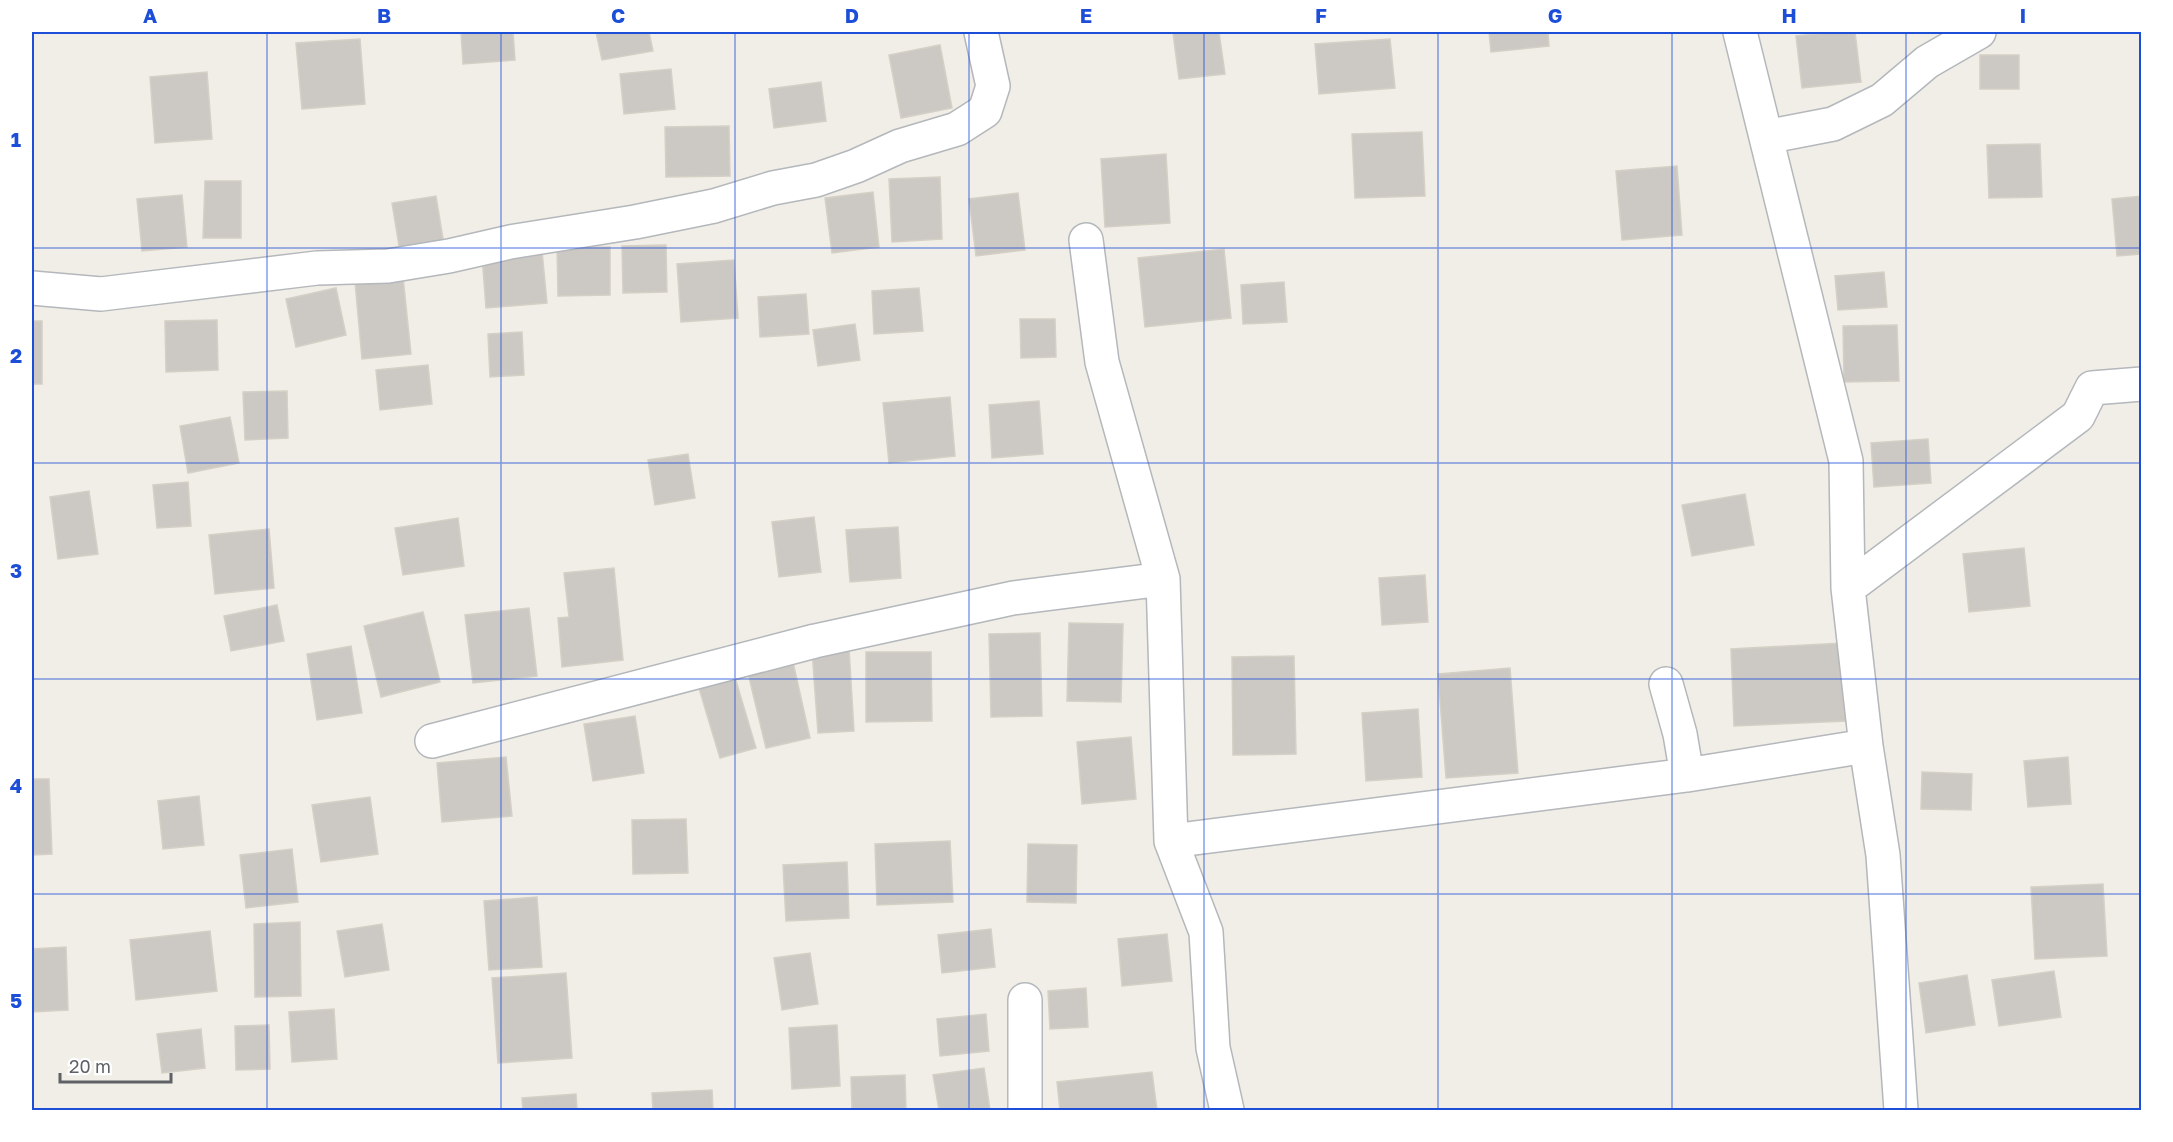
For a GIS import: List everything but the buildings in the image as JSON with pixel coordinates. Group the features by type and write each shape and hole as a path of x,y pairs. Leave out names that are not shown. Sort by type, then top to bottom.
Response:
{"street":[{"path":"32,288 101,294 317,268 388,266 449,256 510,242 635,222 714,206 772,188 816,180 856,166 900,146 957,129 985,111 993,86 981,32"},
{"path":"1740,32 1846,461 1848,588 1866,746 1883,855 1901,1110"},
{"path":"1766,136 1833,124 1882,100 1927,62 1979,32"},
{"path":"1086,240 1102,362 1163,579 1171,841 1206,932 1213,1048 1227,1110"},
{"path":"1848,588 2078,416 2092,388 2142,384"},
{"path":"432,741 815,641 1013,598 1163,579"},
{"path":"1666,684 1680,734 1687,775"},
{"path":"1171,841 1687,775 1866,746"},
{"path":"1025,999 1025,1110"}]}
